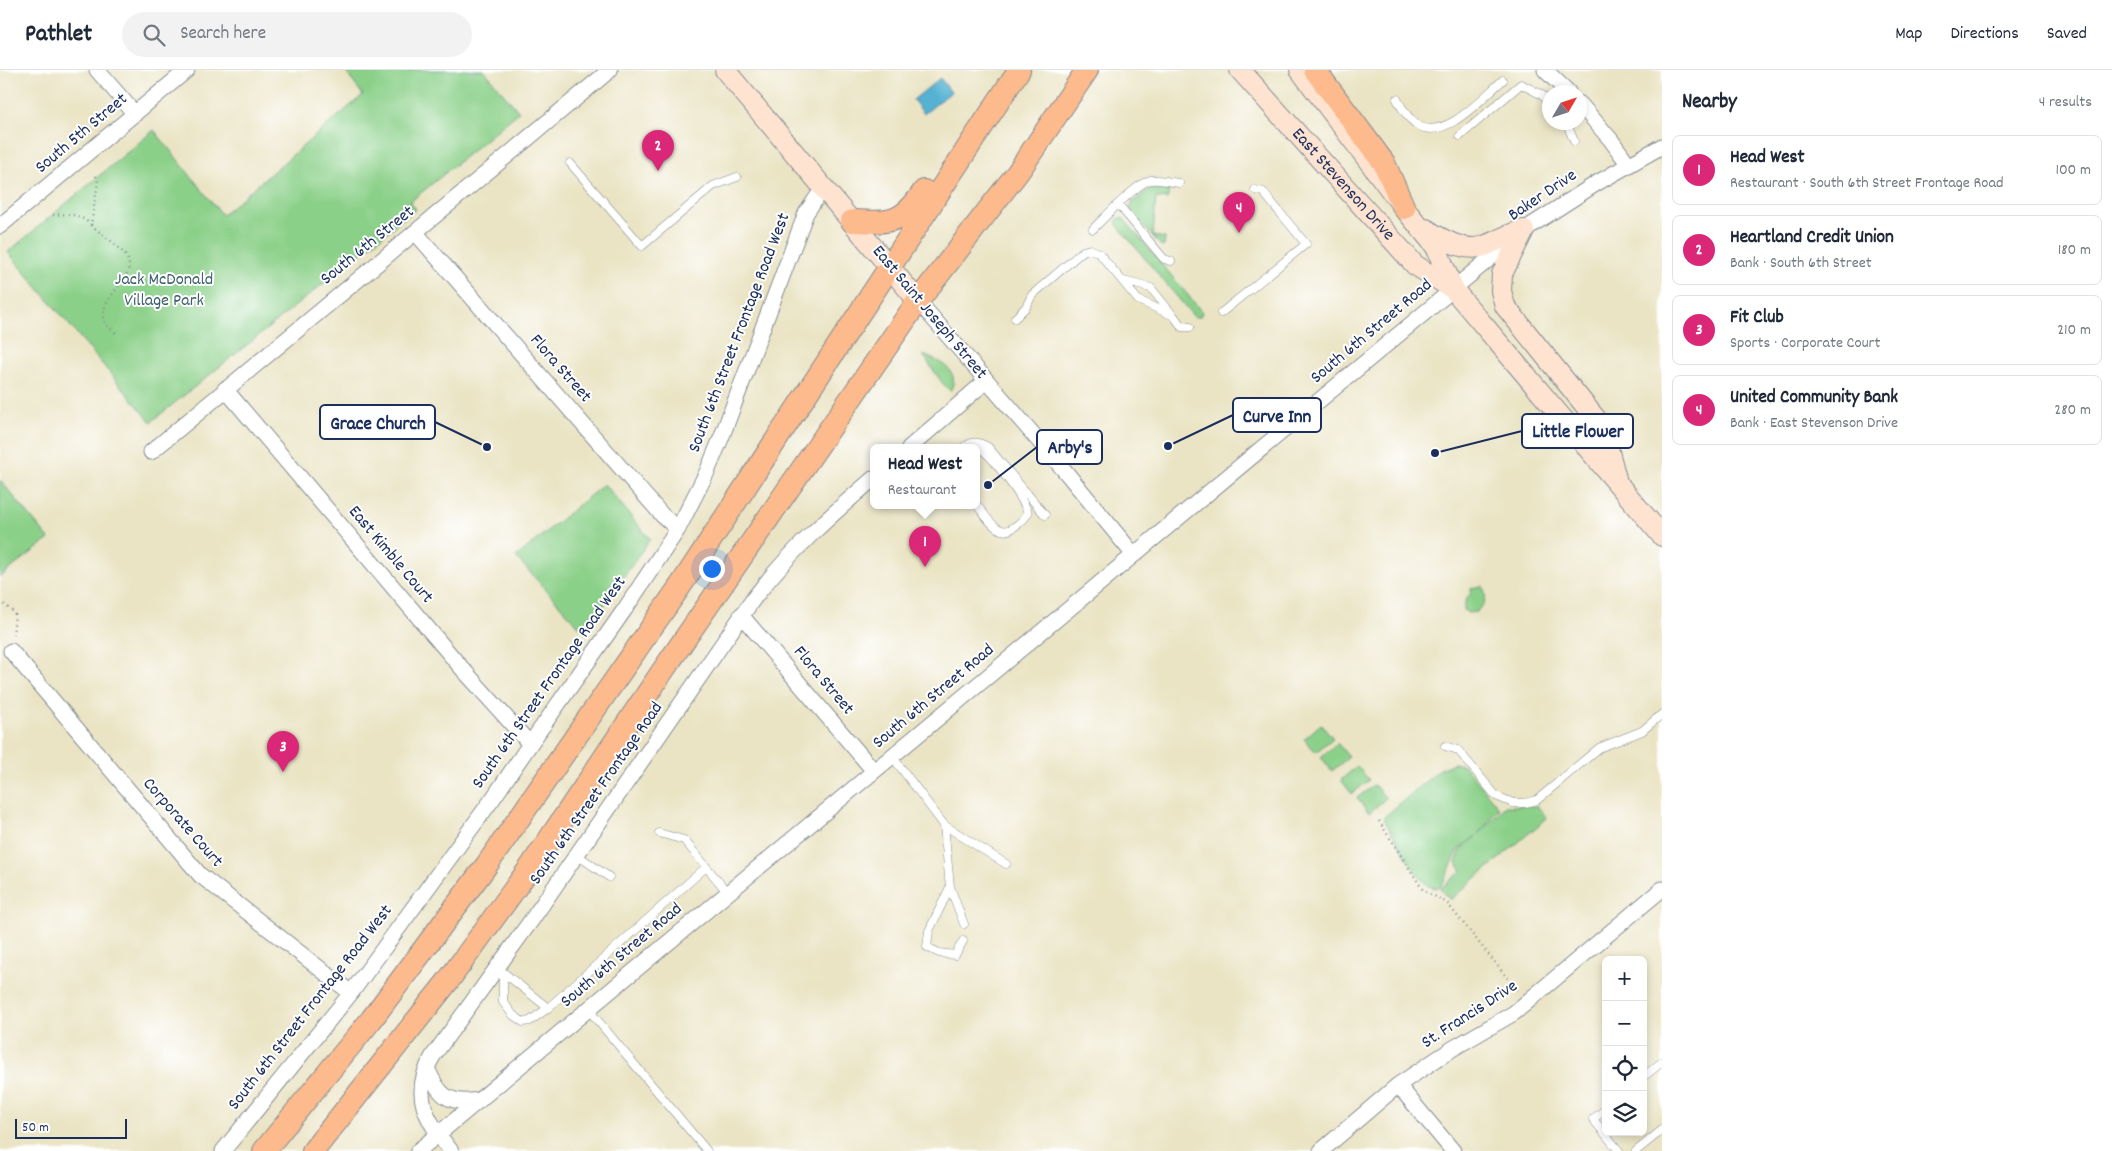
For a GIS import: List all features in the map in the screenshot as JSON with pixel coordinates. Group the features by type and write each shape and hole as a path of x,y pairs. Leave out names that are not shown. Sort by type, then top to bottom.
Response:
{"main road":[{"name":"East Saint Joseph Street","path":"725,70 918,302"},
{"path":"852,221 894,220 913,207 1000,76 1009,70"},
{"path":"264,1151 371,1020 486,866 683,582 1019,70"},
{"path":"312,1151 442,989 532,865 657,680 918,302 1018,172 1087,70"},
{"path":"983,219 1036,170 1104,70"},
{"name":"East Stevenson Drive","path":"1240,70 1415,265 1453,289 1662,536"},
{"name":"East Stevenson Drive","path":"1300,70 1436,247 1453,289"},
{"path":"1315,70 1384,163 1409,214 1435,235 1448,242 1472,247 1484,246 1513,232 1524,230"},
{"path":"1524,230 1502,274 1500,281 1501,298 1512,315 1580,396 1596,419 1608,448 1617,482"}],"street":[{"path":"97,70 135,114"},
{"name":"South 5th Street","path":"0,226 188,70"},
{"name":"South 6th Street","path":"151,452 610,70"},
{"path":"1545,70 1561,85"},
{"path":"1587,112 1629,165"},
{"name":"Baker Drive","path":"1453,289 1524,230 1554,209 1662,146"},
{"name":"South 6th Street Frontage Road West","path":"223,1151 351,993 489,804 625,609 678,528 707,472 722,436 806,212 824,187"},
{"name":"Flora Street","path":"415,232 662,515 678,528"},
{"name":"South 6th Street Road","path":"438,1134 1453,289"},
{"name":"East Saint Joseph Street","path":"918,302 1064,470 1134,555"},
{"path":"914,444 986,381"},
{"name":"East Kimble Court","path":"225,389 459,665 530,744"},
{"name":"South 6th Street Frontage Road","path":"451,1151 431,1124 423,1105 422,1081 433,1056 501,970 577,854 742,615 780,564 824,521 870,481"},
{"name":"Flora Street","path":"742,615 874,771"},
{"name":"Corporate Court","path":"11,651 200,875 351,993"},
{"name":"St. Francis Drive","path":"1321,1151 1398,1085 1452,1049 1514,1013 1662,889"},
{"path":"427,1068 443,1094 450,1099 461,1102 480,1100"},
{"path":"1398,1085 1453,1151"},
{"path":"418,1151 438,1134"}],"lane":[{"path":"1397,99 1416,124 1424,128 1436,130 1454,122 1503,80"},
{"path":"1460,136 1521,84 1542,95"},
{"path":"1569,130 1574,141"},
{"path":"570,163 642,246 713,186 737,177"},
{"path":"1093,229 1142,183 1150,180 1179,183"},
{"path":"1221,313 1306,244 1263,192 1255,190"},
{"path":"1118,204 1164,259 1171,261"},
{"path":"1016,318 1026,307 1032,294 1083,251 1090,249 1099,253 1138,300 1174,316"},
{"path":"1122,280 1151,288 1182,327 1190,327"},
{"path":"969,444 978,442 988,447 1045,515"},
{"path":"980,450 983,450 1014,488 1026,506 1028,513 1011,530 1002,531 996,528 980,509"},
{"path":"1445,746 1458,750 1496,796 1513,803 1525,803 1537,800 1599,748 1642,731 1662,714"},
{"path":"892,756 944,825 1006,864"},
{"path":"944,825 950,887 964,924"},
{"path":"658,833 684,840 728,893"},
{"path":"577,854 609,877"},
{"path":"501,970 502,1002 522,1022 530,1021 548,1008 706,867"},
{"path":"950,887 929,931 927,947 939,952 956,955 963,940"},
{"path":"501,970 548,1008"},
{"path":"588,1009 707,1151"},
{"path":"1647,1074 1662,1062"},
{"path":"1602,1111 1593,1119 1602,1130"},
{"path":"1636,1151 1662,1130"},
{"path":"1607,1136 1619,1151"}],"path":[{"path":"91,225 98,182 96,176"},
{"path":"53,215 65,213 85,219 121,250 128,260 128,271 107,302 104,312 105,324 117,334"},
{"path":"0,601 15,613 11,651"},
{"path":"1379,821 1423,890 1447,903 1519,992"}],"green space":[{"name":"Jack McDonald Village Park","path":"352,70 484,70 519,112 410,202 416,209 151,422 8,252 154,130 222,215 363,95 347,74"},
{"path":"1149,189 1167,190 1169,192 1167,199 1156,198 1153,236 1165,238 1164,246 1162,247 1130,210 1132,203"},
{"path":"1118,218 1123,218 1202,312 1200,317 1194,317 1116,224"},
{"path":"923,355 936,360 951,372 953,384 950,391 943,384"},
{"path":"0,480 49,539 0,577"},
{"path":"604,484 650,539 585,633 516,557"},
{"path":"1482,586 1486,597 1484,603 1476,612 1468,613 1464,610 1464,607 1471,593 1471,588"},
{"path":"1321,724 1333,738 1316,752 1304,739"},
{"path":"1337,743 1349,757 1332,771 1321,757"},
{"path":"1454,763 1465,766 1499,808 1479,834 1505,806 1537,806 1547,818 1450,900 1440,889 1462,871 1456,862 1461,849 1476,836 1459,849 1442,885 1436,888 1428,886 1416,873 1383,818 1440,769"},
{"path":"1357,766 1369,780 1352,794 1341,780"},
{"path":"1374,785 1386,798 1369,813 1357,798"}],"water":[{"path":"940,78 951,92 924,114 913,100"}],"place":[{"name":"Heartland Credit Union","path":"658,171"},
{"name":"United Community Bank","path":"1239,233"},
{"name":"Curve Inn","path":"1168,446"},
{"name":"Grace Church","path":"487,447"},
{"name":"Little Flower","path":"1435,453"},
{"name":"Arby's","path":"988,485"},
{"name":"Head West","path":"925,567"},
{"name":"Fit Club","path":"283,772"}]}
